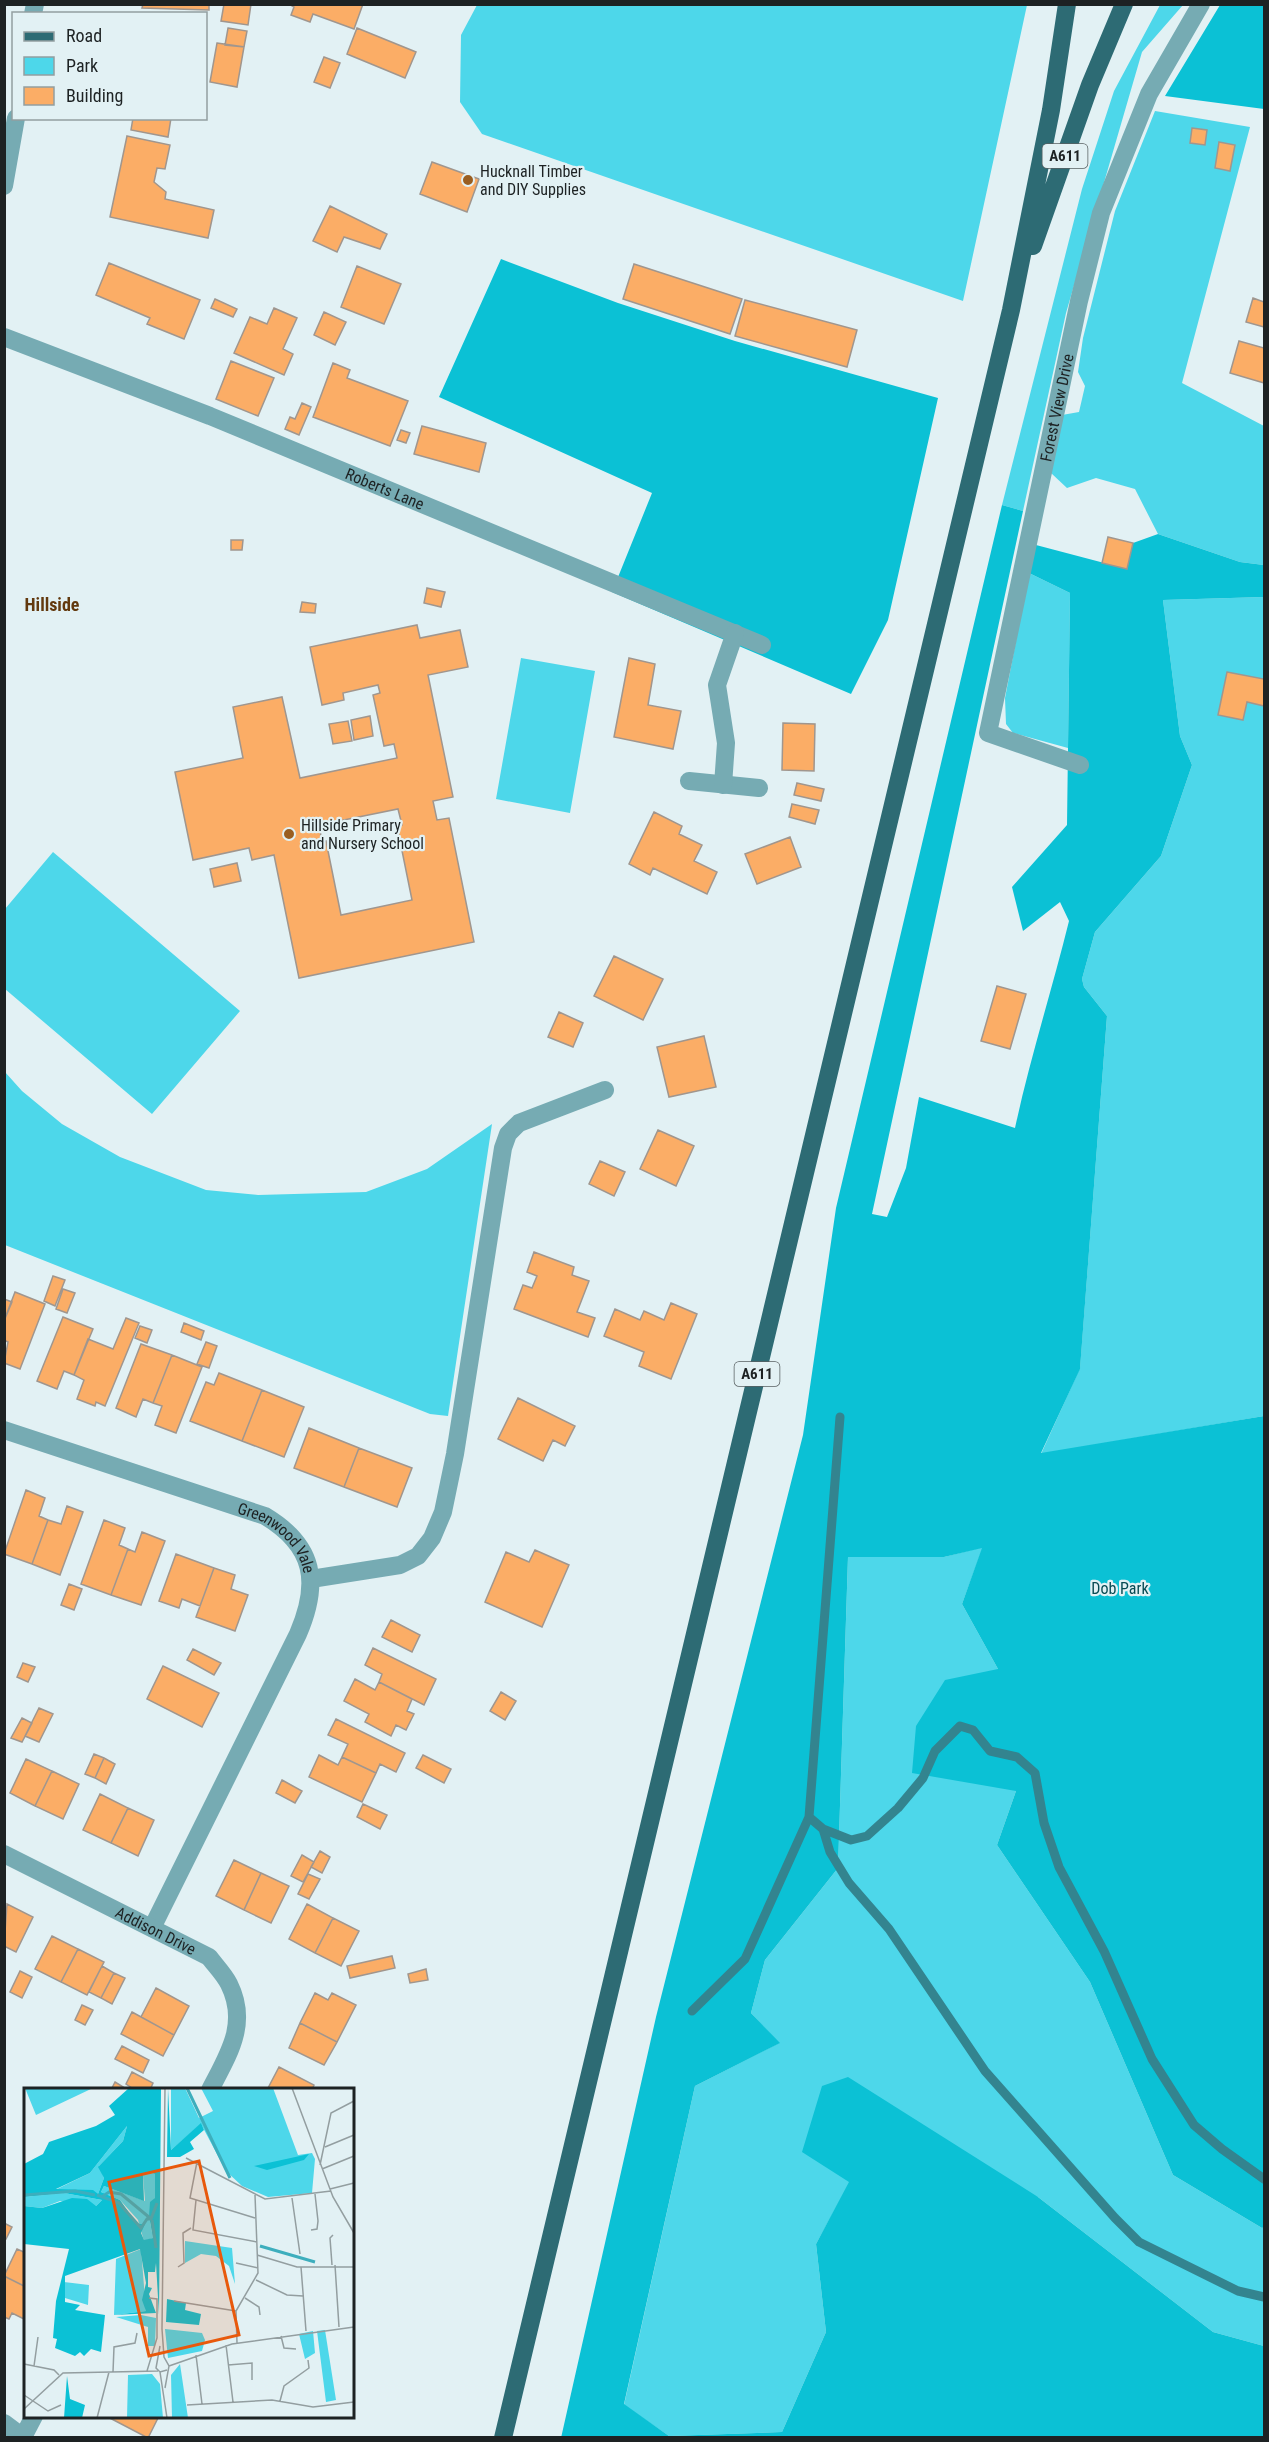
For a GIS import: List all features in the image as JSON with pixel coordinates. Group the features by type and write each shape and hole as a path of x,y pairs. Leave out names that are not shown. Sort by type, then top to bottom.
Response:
{"main road":[{"name":"A611","path":"503,2438 1011,310 1051,110 1067,4"},
{"name":"A611","path":"1011,310 1090,86 1124,4"}],"street":[{"name":"Forest View Drive","path":"1080,765 988,733 1079,301 1101,213 1149,94 1202,4"},
{"path":"4,186 16,120"},
{"name":"Roberts Lane","path":"4,337 210,416 762,645"},
{"path":"723,785 726,743 717,685 735,633"},
{"path":"689,782 759,788"},
{"path":"311,1579 400,1565 418,1556 432,1538 444,1512 470,1367 502,1148 508,1134 519,1123 605,1090"},
{"name":"Greenwood Vale","path":"4,1430 265,1516 294,1538 305,1554 311,1579 307,1614 152,1928"},
{"name":"Addison Drive","path":"4,1854 209,1957 229,1984 236,2012 236,2041 211,2088"},
{"path":"4,2423 24,2437 33,2418"}],"green space":[{"path":"477,5 1027,5 963,301 482,134 460,102 461,35"},
{"path":"1160,5 1183,5 1142,52 1066,313 1023,511 1002,505 1082,189 1114,91"},
{"path":"1220,5 1264,5 1264,109 1165,96"},
{"path":"1155,111 1250,127 1182,383 1264,426 1264,565 1240,562 1158,534 1135,489 1096,478 1067,488 1051,473 1062,415 1079,412 1085,386 1078,372 1083,338 1115,211"},
{"path":"501,259 618,303 735,341 938,398 888,620 851,694 612,592 652,493 439,397"},
{"name":"Dob Park","path":"1002,505 1023,511 872,1214 887,1217 906,1168 919,1097 1015,1128 1069,921 1060,902 1023,931 1012,887 1067,825 1070,593 1029,573 1036,545 1127,569 1133,543 1158,534 1240,562 1264,565 1264,597 1163,600 1180,736 1192,765 1161,856 1095,932 1082,979 1084,987 1107,1016 1080,1369 1041,1453 1264,1416 1264,2227 1262,2228 1173,2175 1090,1982 997,1845 1016,1791 912,1773 916,1726 945,1680 998,1669 962,1604 982,1548 944,1557 848,1557 838,1868 765,1960 751,2013 780,2043 695,2086 624,2404 669,2436 782,2432 826,2332 816,2244 849,2182 802,2152 822,2086 848,2077 1038,2197 1213,2332 1264,2346 1264,2437 561,2438 656,2017 803,1435 836,1208"},
{"path":"1029,573 1070,593 1068,748 1013,733 1006,724 1005,698"},
{"path":"1264,597 1264,1416 1041,1454 1080,1368 1107,1016 1084,987 1082,979 1095,932 1161,856 1192,765 1180,736 1163,600"},
{"path":"521,658 595,671 570,813 496,799"},
{"path":"53,852 240,1011 152,1114 5,989 5,909"},
{"path":"5,1072 22,1091 62,1124 120,1157 206,1190 258,1195 366,1192 427,1169 492,1124 448,1416 430,1414 5,1245"},
{"path":"983,1547 962,1604 998,1669 1016,1791 997,1845 1090,1982 1173,2175 1262,2228 1264,2227 1264,2346 1213,2332 1038,2197 850,2182 816,2244 826,2332 782,2432 669,2436 624,2405 695,2086 779,2043 751,2013 765,1960 838,1868 848,1557 944,1557"}],"building":[{"path":"143,4 209,4 209,10 142,8"},
{"path":"224,4 251,4 248,25 221,21"},
{"path":"289,4 363,4 354,29 313,14 310,22 291,15 294,7"},
{"path":"228,28 247,31 244,47 225,45"},
{"path":"357,28 416,52 405,78 347,54"},
{"path":"217,43 244,47 237,87 210,82"},
{"path":"324,57 340,63 330,88 314,82"},
{"path":"133,120 171,120 168,137 131,130"},
{"path":"1192,128 1207,130 1205,145 1190,143"},
{"path":"127,136 170,145 165,169 157,168 154,182 166,192 165,199 214,210 208,238 110,217"},
{"path":"1219,142 1235,145 1230,171 1215,168"},
{"path":"432,162 479,179 467,212 420,194"},
{"path":"330,206 387,234 380,249 344,237 337,252 313,241"},
{"path":"109,263 200,300 184,339 147,324 150,318 96,295"},
{"path":"634,264 742,299 730,334 623,299"},
{"path":"357,266 401,284 384,324 341,307"},
{"path":"1253,298 1264,302 1264,327 1246,322"},
{"path":"215,299 237,309 233,317 211,308"},
{"path":"745,300 857,330 847,367 735,336"},
{"path":"274,308 297,318 283,349 293,354 284,375 234,353 250,317 267,324"},
{"path":"324,312 346,322 335,345 314,335"},
{"path":"1239,341 1264,348 1264,383 1230,373"},
{"path":"231,361 274,378 258,416 216,399"},
{"path":"333,363 350,370 347,378 408,401 390,446 313,417"},
{"path":"302,403 311,407 299,435 285,429 290,417 295,419"},
{"path":"422,426 486,443 479,472 414,454"},
{"path":"401,430 410,433 406,443 397,440"},
{"path":"1108,537 1133,543 1127,569 1102,563"},
{"path":"231,540 243,540 242,550 231,550"},
{"path":"427,588 445,592 441,607 424,603"},
{"path":"302,602 316,604 315,613 300,612"},
{"path":"417,625 420,638 460,630 468,667 428,675 453,797 433,801 437,820 449,818 474,942 299,978 274,855 252,860 249,848 193,860 175,772 243,758 233,707 282,697 300,778 397,758 394,744 384,746 373,695 380,693 378,685 343,693 344,700 322,705 310,647","holes":["398,809 402,825 397,826 412,900 341,915 326,841 322,842 319,825"]},
{"path":"629,658 655,664 648,705 681,711 673,749 614,737"},
{"path":"1227,672 1264,679 1264,706 1247,702 1243,720 1218,715"},
{"path":"370,716 373,736 354,740 351,720"},
{"path":"348,721 352,741 333,744 329,724"},
{"path":"783,723 815,724 814,771 782,770"},
{"path":"797,783 824,789 821,801 794,795"},
{"path":"792,804 819,810 815,824 789,817"},
{"path":"654,812 682,826 679,834 702,845 694,861 717,872 707,894 653,868 650,875 629,864"},
{"path":"790,837 801,867 757,884 745,854"},
{"path":"237,863 241,881 214,887 210,869"},
{"path":"614,956 663,979 643,1020 594,996"},
{"path":"997,986 1026,994 1010,1049 981,1041"},
{"path":"559,1012 583,1023 573,1047 548,1037"},
{"path":"704,1036 716,1087 669,1097 657,1047"},
{"path":"658,1130 694,1146 676,1186 640,1169"},
{"path":"600,1161 625,1172 614,1196 589,1184"},
{"path":"534,1252 574,1267 572,1275 589,1281 577,1312 595,1318 588,1337 514,1309 523,1285 532,1288 537,1276 527,1272"},
{"path":"53,1276 65,1280 55,1306 44,1301"},
{"path":"63,1289 75,1293 67,1313 56,1309"},
{"path":"15,1292 45,1304 20,1369 4,1363 8,1342 4,1340 4,1321"},
{"path":"4,1299 12,1302 4,1321"},
{"path":"671,1303 697,1314 671,1379 639,1366 644,1352 604,1336 615,1309 640,1320 644,1311 664,1320"},
{"path":"63,1317 93,1329 74,1375 64,1371 57,1389 37,1381"},
{"path":"126,1318 139,1323 105,1406 96,1402 95,1406 77,1399 84,1380 74,1375 88,1339 113,1349"},
{"path":"184,1323 204,1331 201,1340 181,1332"},
{"path":"140,1326 152,1330 147,1343 135,1338"},
{"path":"206,1342 217,1346 209,1368 197,1364"},
{"path":"141,1344 172,1355 153,1403 143,1399 136,1417 116,1408"},
{"path":"172,1355 202,1367 176,1433 155,1425 162,1406 153,1403"},
{"path":"219,1373 262,1390 242,1441 190,1421 206,1382 214,1385"},
{"path":"262,1390 304,1407 284,1457 242,1441"},
{"path":"518,1398 575,1426 565,1446 553,1440 543,1461 498,1439"},
{"path":"309,1428 359,1448 344,1487 294,1468"},
{"path":"359,1448 412,1468 397,1507 344,1487"},
{"path":"26,1490 45,1498 39,1516 48,1520 32,1564 4,1554"},
{"path":"67,1506 83,1512 60,1575 32,1564 48,1520 61,1524"},
{"path":"104,1520 125,1528 119,1545 128,1549 111,1595 81,1584"},
{"path":"142,1532 165,1541 141,1605 111,1595 128,1549 135,1552"},
{"path":"535,1550 569,1565 542,1627 485,1602 506,1552 529,1562"},
{"path":"176,1554 214,1568 200,1606 182,1599 179,1608 159,1601"},
{"path":"214,1568 235,1575 231,1589 248,1595 235,1631 196,1617"},
{"path":"69,1584 82,1589 74,1610 61,1605"},
{"path":"391,1620 420,1635 412,1652 382,1637"},
{"path":"373,1648 436,1679 424,1705 379,1682 382,1674 365,1665"},
{"path":"193,1649 221,1663 214,1675 187,1660"},
{"path":"23,1663 35,1667 28,1682 17,1677"},
{"path":"163,1666 219,1693 202,1727 147,1699"},
{"path":"355,1679 375,1690 379,1682 412,1699 407,1711 414,1714 406,1730 396,1725 391,1736 365,1722 369,1714 344,1701"},
{"path":"501,1692 516,1701 505,1720 490,1711"},
{"path":"39,1708 53,1714 39,1742 25,1736"},
{"path":"22,1718 32,1723 22,1742 11,1738"},
{"path":"336,1719 405,1753 396,1772 380,1764 376,1773 342,1757 348,1744 328,1735"},
{"path":"94,1754 104,1758 95,1778 85,1774"},
{"path":"319,1755 338,1765 342,1757 376,1773 362,1802 309,1777"},
{"path":"423,1755 451,1769 444,1783 416,1768"},
{"path":"104,1758 115,1764 106,1784 95,1778"},
{"path":"26,1759 52,1771 35,1806 10,1793"},
{"path":"52,1771 79,1784 63,1819 35,1806"},
{"path":"282,1780 302,1791 295,1803 276,1793"},
{"path":"100,1794 128,1808 111,1843 83,1830"},
{"path":"363,1804 387,1815 380,1829 357,1817"},
{"path":"128,1808 154,1820 138,1856 111,1843"},
{"path":"320,1851 330,1857 322,1873 311,1867"},
{"path":"302,1855 314,1862 303,1882 291,1876"},
{"path":"234,1860 261,1873 244,1910 216,1896"},
{"path":"261,1873 289,1886 271,1923 244,1910"},
{"path":"308,1874 320,1879 309,1899 298,1894"},
{"path":"7,1904 33,1917 16,1952 4,1946"},
{"path":"307,1904 333,1918 315,1953 289,1939"},
{"path":"333,1918 359,1931 341,1966 315,1953"},
{"path":"52,1936 78,1949 61,1982 35,1969"},
{"path":"78,1949 104,1962 87,1995 61,1982"},
{"path":"392,1956 395,1968 350,1978 347,1966"},
{"path":"102,1966 114,1973 101,1998 89,1992"},
{"path":"426,1969 428,1980 410,1983 408,1974"},
{"path":"20,1971 32,1977 22,1998 10,1992"},
{"path":"114,1973 125,1978 112,2004 101,1998"},
{"path":"156,1988 189,2006 174,2035 141,2017"},
{"path":"315,1993 328,2000 332,1993 356,2005 337,2042 300,2023"},
{"path":"82,2005 93,2010 85,2025 75,2020"},
{"path":"132,2012 174,2035 163,2056 121,2034"},
{"path":"300,2023 337,2042 324,2065 289,2048"},
{"path":"122,2046 149,2060 143,2073 115,2059"},
{"path":"279,2067 314,2085 313,2088 268,2088"},
{"path":"132,2072 153,2083 151,2088 132,2088 126,2084"},
{"path":"115,2082 125,2088 112,2088"},
{"path":"4,2223 12,2227 6,2239 4,2238"},
{"path":"17,2249 24,2252 24,2286 4,2276"},
{"path":"4,2276 24,2286 24,2319 12,2313 9,2319 4,2317"},
{"path":"110,2418 158,2418 148,2438"}],"waterway":[{"path":"809,1817 840,1417"},
{"path":"692,2011 745,1959 809,1817 823,1829 851,1840 867,1836 898,1808 923,1778 935,1751 960,1726 973,1730 990,1751 1017,1757 1035,1773 1044,1823 1059,1867 1104,1951 1152,2059 1194,2125 1222,2149 1264,2179"},
{"path":"823,1829 830,1852 849,1883 889,1929 985,2071 1115,2218 1139,2242 1238,2291 1264,2297"}],"place":[{"name":"Hucknall Timber and DIY Supplies","path":"468,180"},
{"name":"Hillside Primary and Nursery School","path":"289,834"}],"district":[{"name":"Hillside","path":"52,604"}]}
